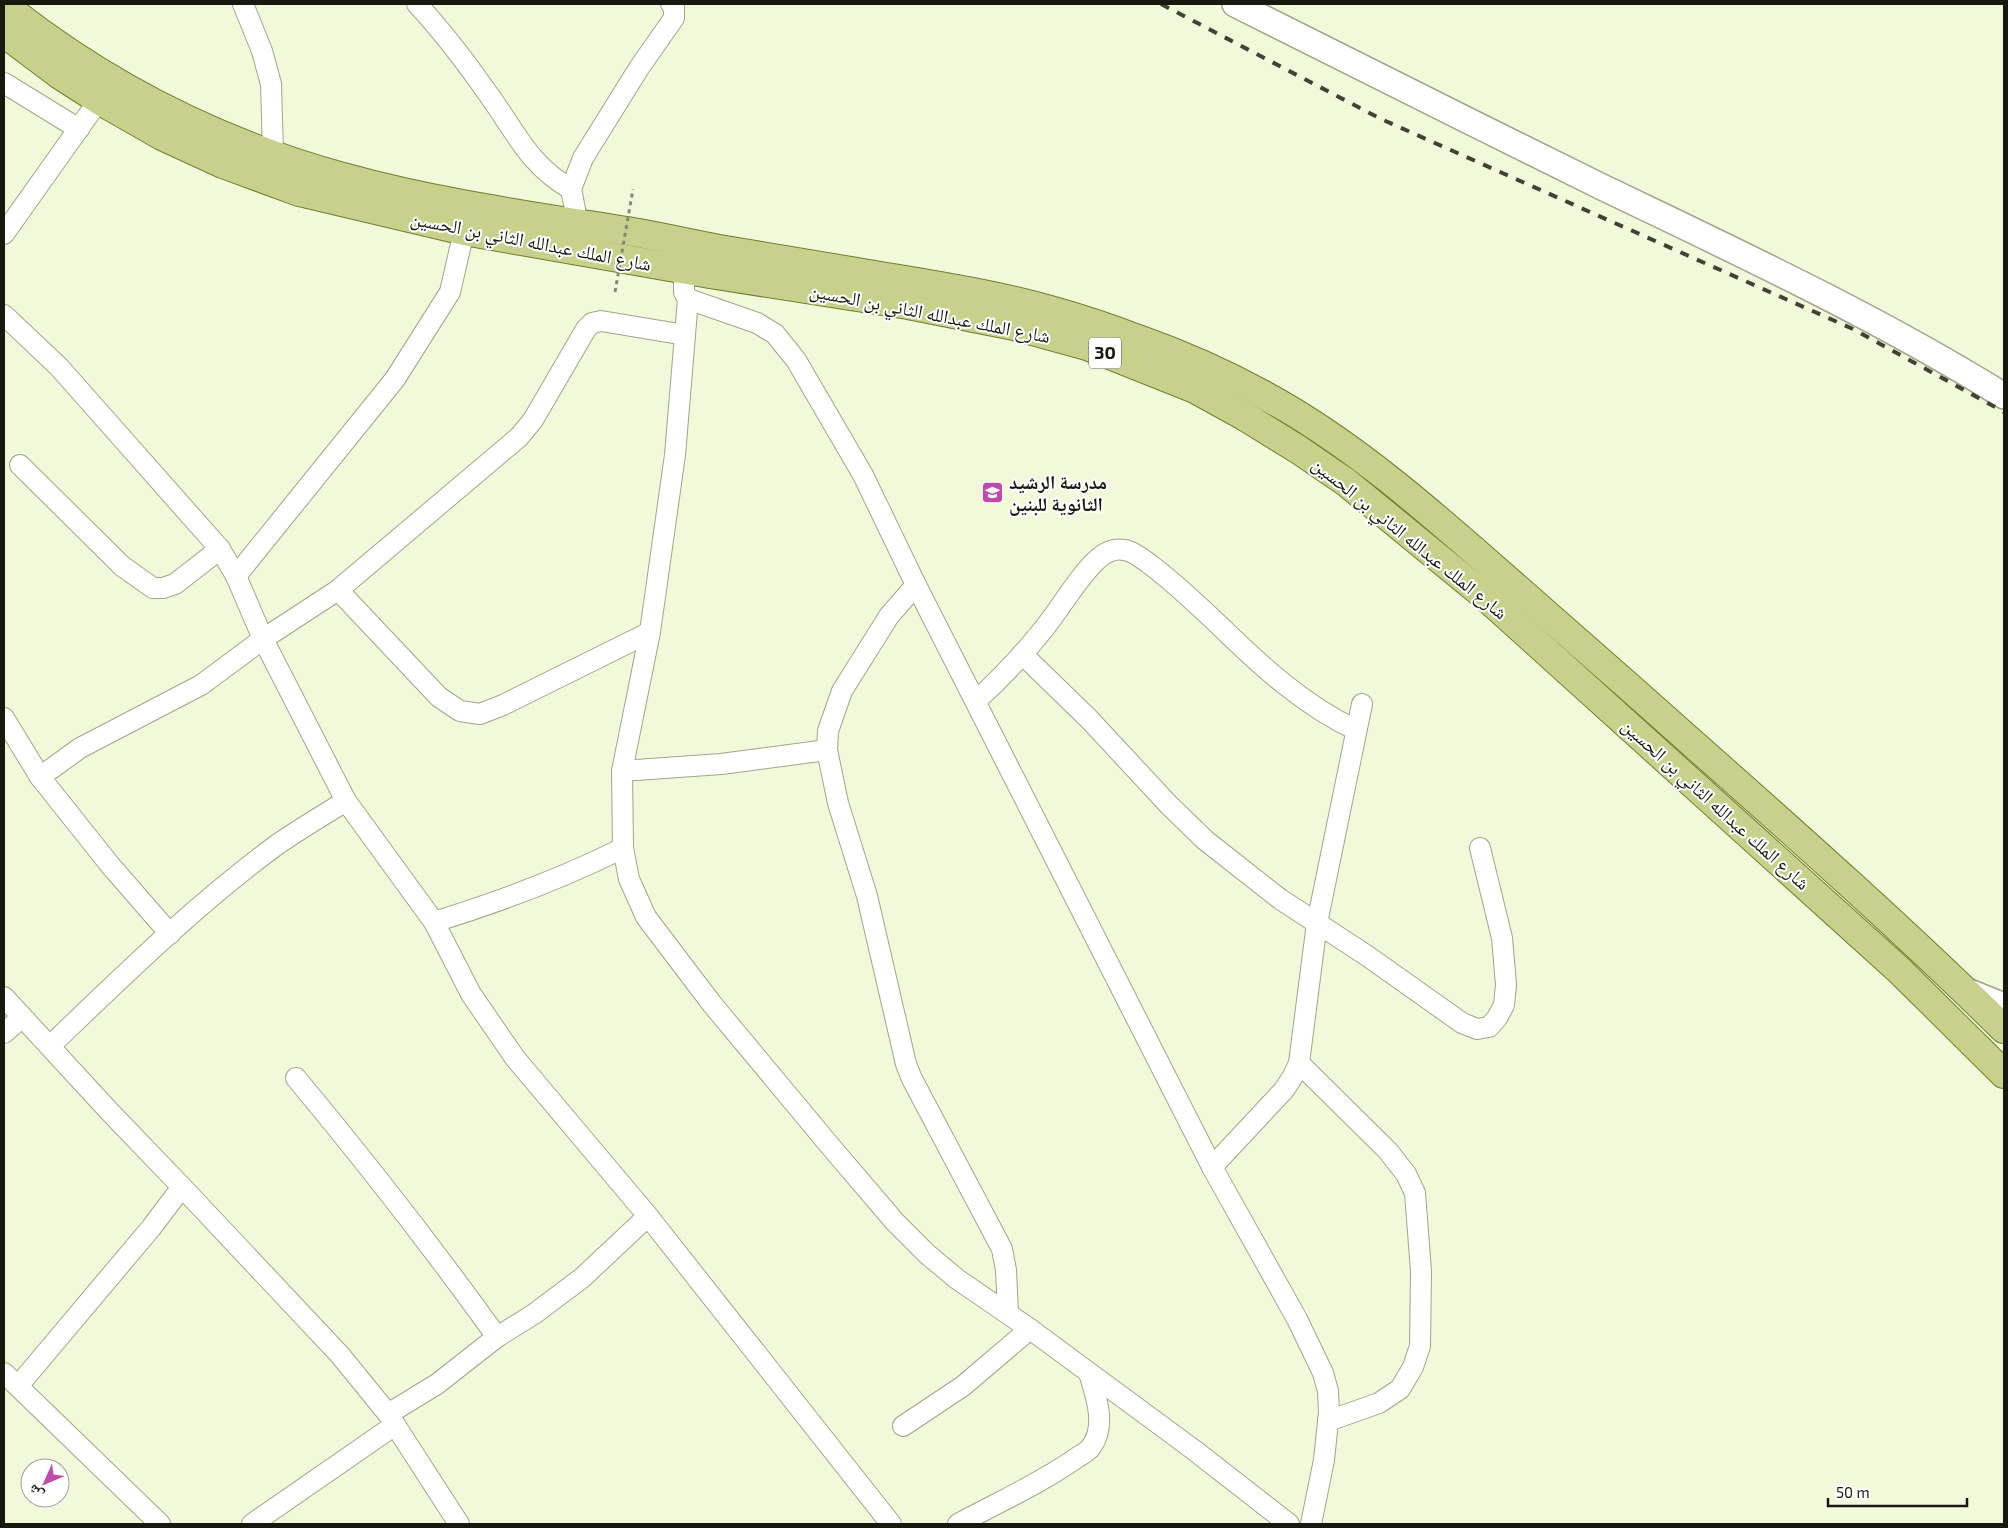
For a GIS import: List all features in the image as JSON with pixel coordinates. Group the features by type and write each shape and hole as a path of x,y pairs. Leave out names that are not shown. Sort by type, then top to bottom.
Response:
{"main road":[{"name":"شارع الملك عبدالله الثاني بن الحسين","path":"4,5 57,45 99,73 150,102 185,119 274,154 338,176 393,190 575,224 644,234 712,248 998,297 1052,310 1156,346 1247,386 1311,423 1369,463 1503,576 1920,947 2004,1029"},
{"name":"شارع الملك عبدالله الثاني بن الحسين","path":"4,33 99,100 162,136 257,177 299,192 464,231 684,270 908,305 1014,326 1087,346 1195,389 1244,416 1299,450 1347,483 1486,597 1899,970 2004,1074"},
{"path":"1486,597 1503,576"},
{"path":"1899,970 1920,947"}],"street":[{"path":"243,4 262,51 271,84 274,154"},
{"path":"417,4 466,62 523,147 554,180 571,189"},
{"path":"575,224 575,209 571,189 583,158 639,68 674,18 674,7 671,4"},
{"path":"1235,4 1523,148 1822,294 1954,366 2004,396"},
{"path":"4,83 79,129"},
{"path":"4,234 99,100"},
{"path":"236,576 395,379 450,292 464,231"},
{"path":"684,270 684,292 688,299 675,455 650,632 622,772 623,848 629,879 646,917 731,1026 895,1222 927,1254 957,1279 1008,1313 1194,1450 1289,1524"},
{"path":"688,299 757,323 771,331 796,360 863,475 916,585 1212,1167 1297,1319 1323,1373 1328,1391 1328,1421 1324,1460 1311,1524"},
{"path":"4,315 59,367 220,549 236,576 263,639 346,801 434,922 471,994 515,1058 648,1216 891,1524"},
{"path":"40,776 80,748 200,685 263,639 338,590 519,437 532,420 586,329 592,323 601,321 685,335"},
{"path":"20,464 122,566 153,588 164,588 176,584 220,549"},
{"path":"976,701 1022,654 1100,557 1115,549 1130,552 1176,584 1237,643 1309,704 1333,719 1356,730"},
{"path":"916,585 889,616 842,691 828,731 827,750 838,803 867,896 906,1064 912,1079 1002,1249 1006,1270 1008,1313"},
{"path":"338,590 440,697 460,711 480,714 503,705 650,632"},
{"path":"1022,654 1205,840 1244,872 1317,923 1462,1023 1477,1030 1489,1027 1498,1018 1504,1005 1506,986 1502,938 1480,848"},
{"path":"1212,1167 1284,1090 1293,1076 1298,1063 1317,923 1362,704"},
{"path":"4,718 40,776 110,865 170,934"},
{"path":"622,772 721,764 827,750"},
{"path":"50,1046 122,976 213,896 279,844 346,801"},
{"path":"434,922 475,909 578,870 623,848"},
{"path":"1964,989 2004,1006"},
{"path":"4,997 108,1112 182,1187 340,1355 392,1420 459,1524"},
{"path":"4,1033 22,1016"},
{"path":"1298,1063 1388,1151 1406,1174 1415,1194 1421,1271 1420,1346 1414,1367 1400,1389 1379,1402 1328,1421"},
{"path":"296,1078 352,1145 435,1251 497,1337"},
{"path":"160,1524 11,1380 151,1228 182,1187"},
{"path":"252,1524 392,1420 497,1337 534,1314 582,1278 648,1216"},
{"path":"903,1426 963,1386 1030,1329"},
{"path":"958,1524 1065,1466 1090,1448 1096,1437 1099,1420 1097,1399 1089,1373"}],"path":[{"path":"616,292 633,189"}],"railway":[{"path":"1161,4 1381,119 1853,329 2004,412"}],"place":[{"name":"مدرسة الرشيد الثانوية للبنين","path":"993,493"}]}
